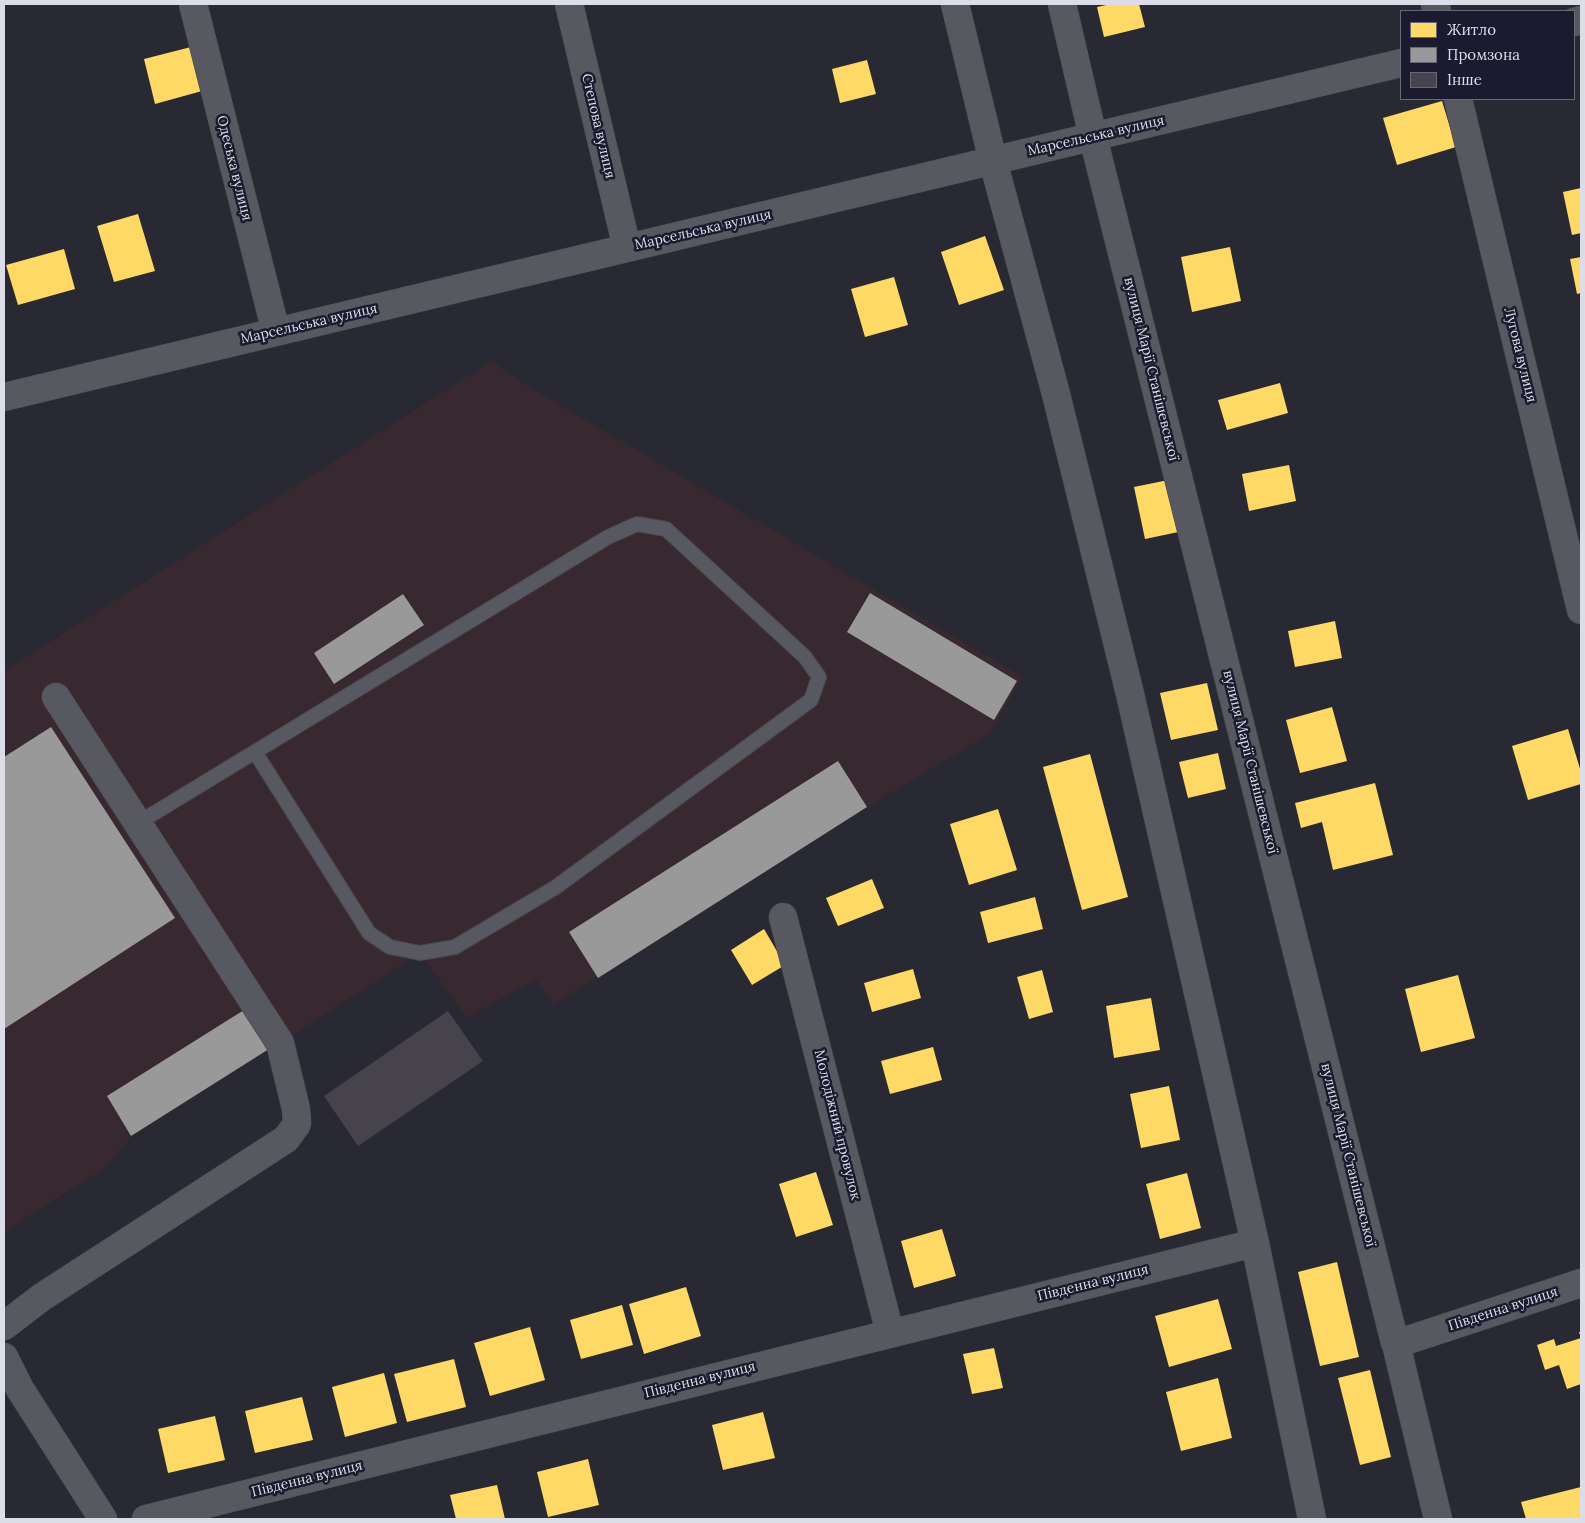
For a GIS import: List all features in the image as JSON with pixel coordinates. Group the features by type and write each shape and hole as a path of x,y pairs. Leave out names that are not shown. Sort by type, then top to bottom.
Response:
{"street":[{"name":"Одеська вулиця","path":"193,4 276,332"},
{"name":"Степова вулиця","path":"569,4 627,248"},
{"path":"955,4 993,160 1059,404 1130,694 1255,1243 1312,1519"},
{"name":"вулиця Марії Станішевської","path":"1062,4 1093,137 1396,1344 1438,1519"},
{"name":"Марсельська вулиця","path":"4,397 1400,63"},
{"name":"Лугова вулиця","path":"1458,100 1581,610"},
{"path":"4,1326 42,1297 286,1140 297,1124 296,1109 280,1043 56,697"},
{"name":"Молодіжний провулок","path":"783,917 890,1333"},
{"name":"Південна вулиця","path":"146,1519 1255,1243"},
{"name":"Південна вулиця","path":"1396,1344 1581,1283"},
{"path":"4,1357 20,1389 103,1519"}],"lane":[{"path":"138,823 608,537 637,524 666,529 805,657 819,677 811,700 556,887 455,948 420,953 390,948 368,933 255,752"}],"shaded area":[{"path":"492,361 526,385 1023,677 988,735 867,807 553,1005 536,979 467,1018 420,953 132,1136 103,1169 4,1232 4,671"}],"building: Житло":[{"path":"1111,4 1139,4 1145,27 1104,37 1097,7"},
{"path":"191,47 202,91 155,104 144,59"},
{"path":"867,60 876,94 840,103 832,69"},
{"path":"1442,101 1456,147 1397,165 1383,118"},
{"path":"1581,188 1581,233 1572,235 1563,192"},
{"path":"138,214 155,271 114,282 97,226"},
{"path":"985,236 1004,290 959,305 941,252"},
{"path":"1230,247 1241,301 1192,312 1181,257"},
{"path":"64,249 75,289 18,305 6,265"},
{"path":"1581,257 1581,293 1577,294 1570,259"},
{"path":"894,277 908,325 865,337 851,289"},
{"path":"1280,383 1288,413 1227,430 1218,400"},
{"path":"1289,465 1296,501 1249,511 1242,474"},
{"path":"1178,478 1188,530 1145,539 1134,487"},
{"path":"1335,621 1342,658 1295,667 1288,631"},
{"path":"1207,683 1218,730 1171,740 1160,693"},
{"path":"1332,707 1347,761 1300,773 1286,720"},
{"path":"1568,729 1581,772 1581,784 1528,800 1512,746"},
{"path":"1218,753 1226,789 1188,798 1179,762"},
{"path":"1090,754 1128,897 1082,910 1043,767"},
{"path":"1375,783 1393,855 1333,870 1322,822 1301,828 1295,803"},
{"path":"998,809 1017,870 969,885 950,824"},
{"path":"872,879 884,908 838,926 826,898"},
{"path":"1035,897 1043,929 988,943 980,912"},
{"path":"764,929 785,965 752,985 731,950"},
{"path":"913,969 921,998 872,1012 864,983"},
{"path":"1042,970 1053,1012 1029,1019 1017,977"},
{"path":"1458,975 1475,1038 1421,1052 1405,989"},
{"path":"1151,998 1160,1050 1114,1058 1106,1006"},
{"path":"933,1047 942,1080 890,1094 881,1061"},
{"path":"1169,1086 1180,1140 1141,1148 1130,1094"},
{"path":"816,1172 833,1225 796,1237 779,1184"},
{"path":"1187,1173 1201,1228 1160,1239 1146,1184"},
{"path":"942,1229 956,1276 914,1288 901,1241"},
{"path":"1337,1262 1359,1357 1320,1366 1298,1272"},
{"path":"686,1287 701,1336 644,1354 629,1304"},
{"path":"1218,1299 1232,1349 1169,1367 1155,1316"},
{"path":"622,1305 633,1345 581,1359 570,1320"},
{"path":"530,1327 545,1380 490,1396 474,1343"},
{"path":"1581,1338 1581,1384 1567,1389 1559,1365 1545,1370 1537,1345 1554,1339 1556,1346"},
{"path":"994,1348 1003,1388 972,1394 963,1354"},
{"path":"454,1359 466,1407 407,1422 394,1374"},
{"path":"1370,1370 1391,1457 1360,1465 1338,1378"},
{"path":"384,1373 397,1423 345,1437 332,1387"},
{"path":"1218,1378 1232,1438 1181,1451 1166,1392"},
{"path":"302,1397 313,1440 255,1453 245,1411"},
{"path":"763,1412 775,1458 723,1470 712,1425"},
{"path":"215,1416 225,1460 168,1473 158,1429"},
{"path":"588,1459 599,1505 548,1517 537,1472"},
{"path":"497,1485 505,1519 456,1519 450,1495"},
{"path":"1581,1487 1581,1518 1526,1519 1521,1502"}],"building: Промзона":[{"path":"870,593 1017,681 994,720 847,632"},
{"path":"403,594 424,625 334,684 314,653"},
{"path":"51,727 175,918 4,1029 4,757"},
{"path":"838,761 867,807 598,978 569,932"},
{"path":"244,1010 269,1049 131,1136 107,1096"}],"building: Інше":[{"path":"448,1011 483,1061 358,1146 324,1096"}]}
